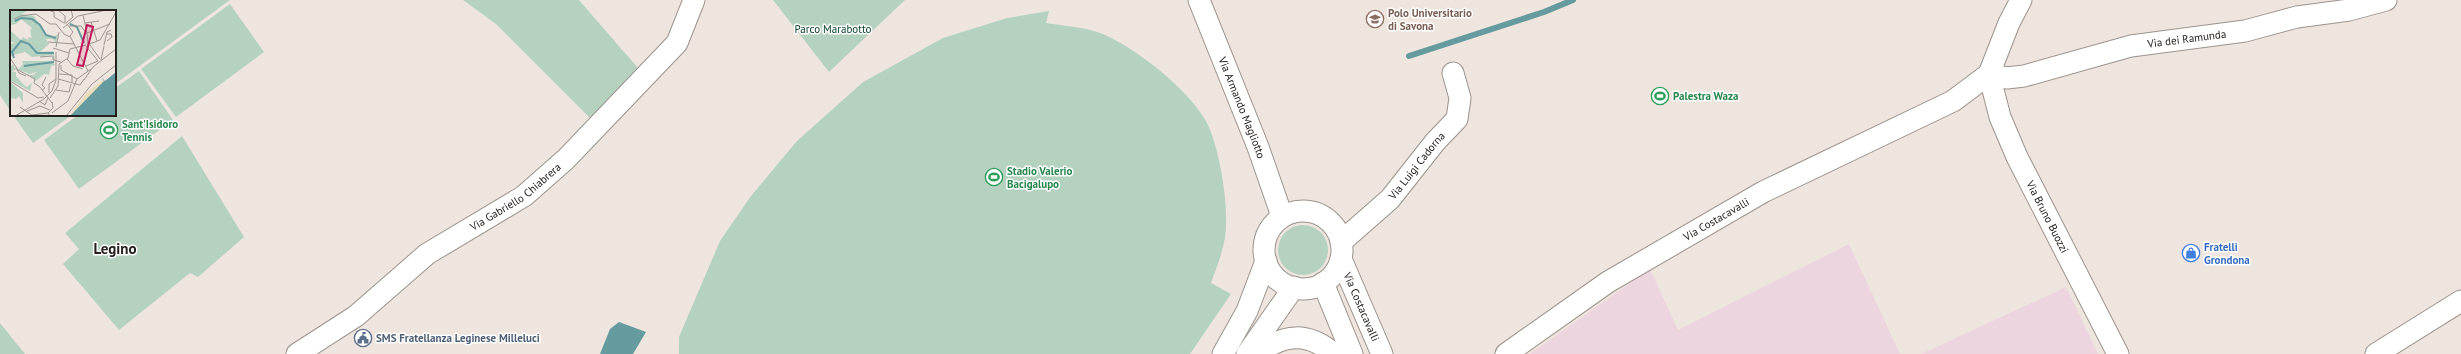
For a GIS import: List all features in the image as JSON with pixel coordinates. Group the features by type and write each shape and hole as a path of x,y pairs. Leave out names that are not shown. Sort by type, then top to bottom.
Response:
{"street":[{"name":"Via Gabriello Chiabrera","path":"297,354 356,316 427,254 524,196 566,159 677,43 694,0"},
{"name":"Via Armando Magliotto","path":"1199,0 1258,147 1282,216"},
{"path":"1989,74 2006,29 2021,0"},
{"name":"Via dei Ramunda","path":"1989,74 2007,78 2024,76 2130,46 2246,31 2297,17 2349,10 2386,0"},
{"name":"Via Luigi Cadorna","path":"1341,251 1390,199 1435,142 1457,119 1460,98 1454,73"},
{"name":"Via Costacavalli","path":"1506,354 1608,282 1763,192 1953,101 1989,74"},
{"name":"Via Bruno Buozzi","path":"1989,74 2000,117 2018,157 2118,354"},
{"path":"1296,211 1312,212 1325,218 1336,228 1341,251 1331,277 1323,283 1304,288 1294,287 1282,282 1272,273 1266,261 1265,240 1275,223 1282,216 1296,211"},
{"name":"Via Costacavalli","path":"1341,251 1382,354"},
{"path":"1224,354 1247,310 1266,261"},
{"path":"1323,283 1352,354"},
{"path":"1247,354 1294,287"},
{"path":"2376,354 2461,302"},
{"path":"1256,354 1285,347 1305,337 1322,344 1334,354"}],"shaded area":[{"path":"1849,244 1900,354 1530,354 1650,269 1678,330"},
{"path":"2066,287 2098,354 1921,354"}],"green space":[{"path":"0,0 230,0 116,83 116,10 10,10 10,110 0,95"},
{"path":"463,0 579,0 638,68 591,119 496,24"},
{"name":"Parco Marabotto","path":"773,0 905,0 829,72"},
{"name":"Sant'Isidoro Tennis","path":"230,4 264,52 176,117 141,69"},
{"name":"Stadio Valerio Bacigalupo","path":"1049,11 1046,23 1082,28 1103,34 1146,59 1174,83 1198,108 1211,133 1220,163 1223,181 1226,230 1224,243 1211,283 1231,294 1190,354 679,354 679,337 720,241 751,196 797,141 863,82 943,38 1007,18"},
{"name":"Sant'Isidoro Tennis","path":"139,71 173,120 79,189 44,140 77,116 116,116 116,87"},
{"path":"14,116 71,116 33,143"},
{"path":"182,136 244,237 198,277 190,273 119,330 63,264 79,249 65,233"},
{"path":"1303,225 1313,227 1321,232 1326,240 1328,250 1326,260 1321,268 1313,273 1303,275 1293,273 1285,268 1280,260 1278,250 1280,240 1285,232 1293,227"},
{"path":"0,323 25,354 0,354"}],"water":[{"path":"619,322 646,332 633,354 600,354 610,329"}],"waterway":[{"path":"1409,56 1544,12 1573,0"}],"place":[{"name":"Polo Universitario di Savona","path":"1375,19"},
{"name":"Palestra Waza","path":"1660,96"},
{"name":"Sant'Isidoro Tennis","path":"109,130"},
{"name":"Stadio Valerio Bacigalupo","path":"994,177"},
{"name":"Fratelli Grondona","path":"2191,253"},
{"name":"SMS Fratellanza Leginese Milleluci","path":"363,338"}],"district":[{"name":"Legino","path":"115,249"}]}
